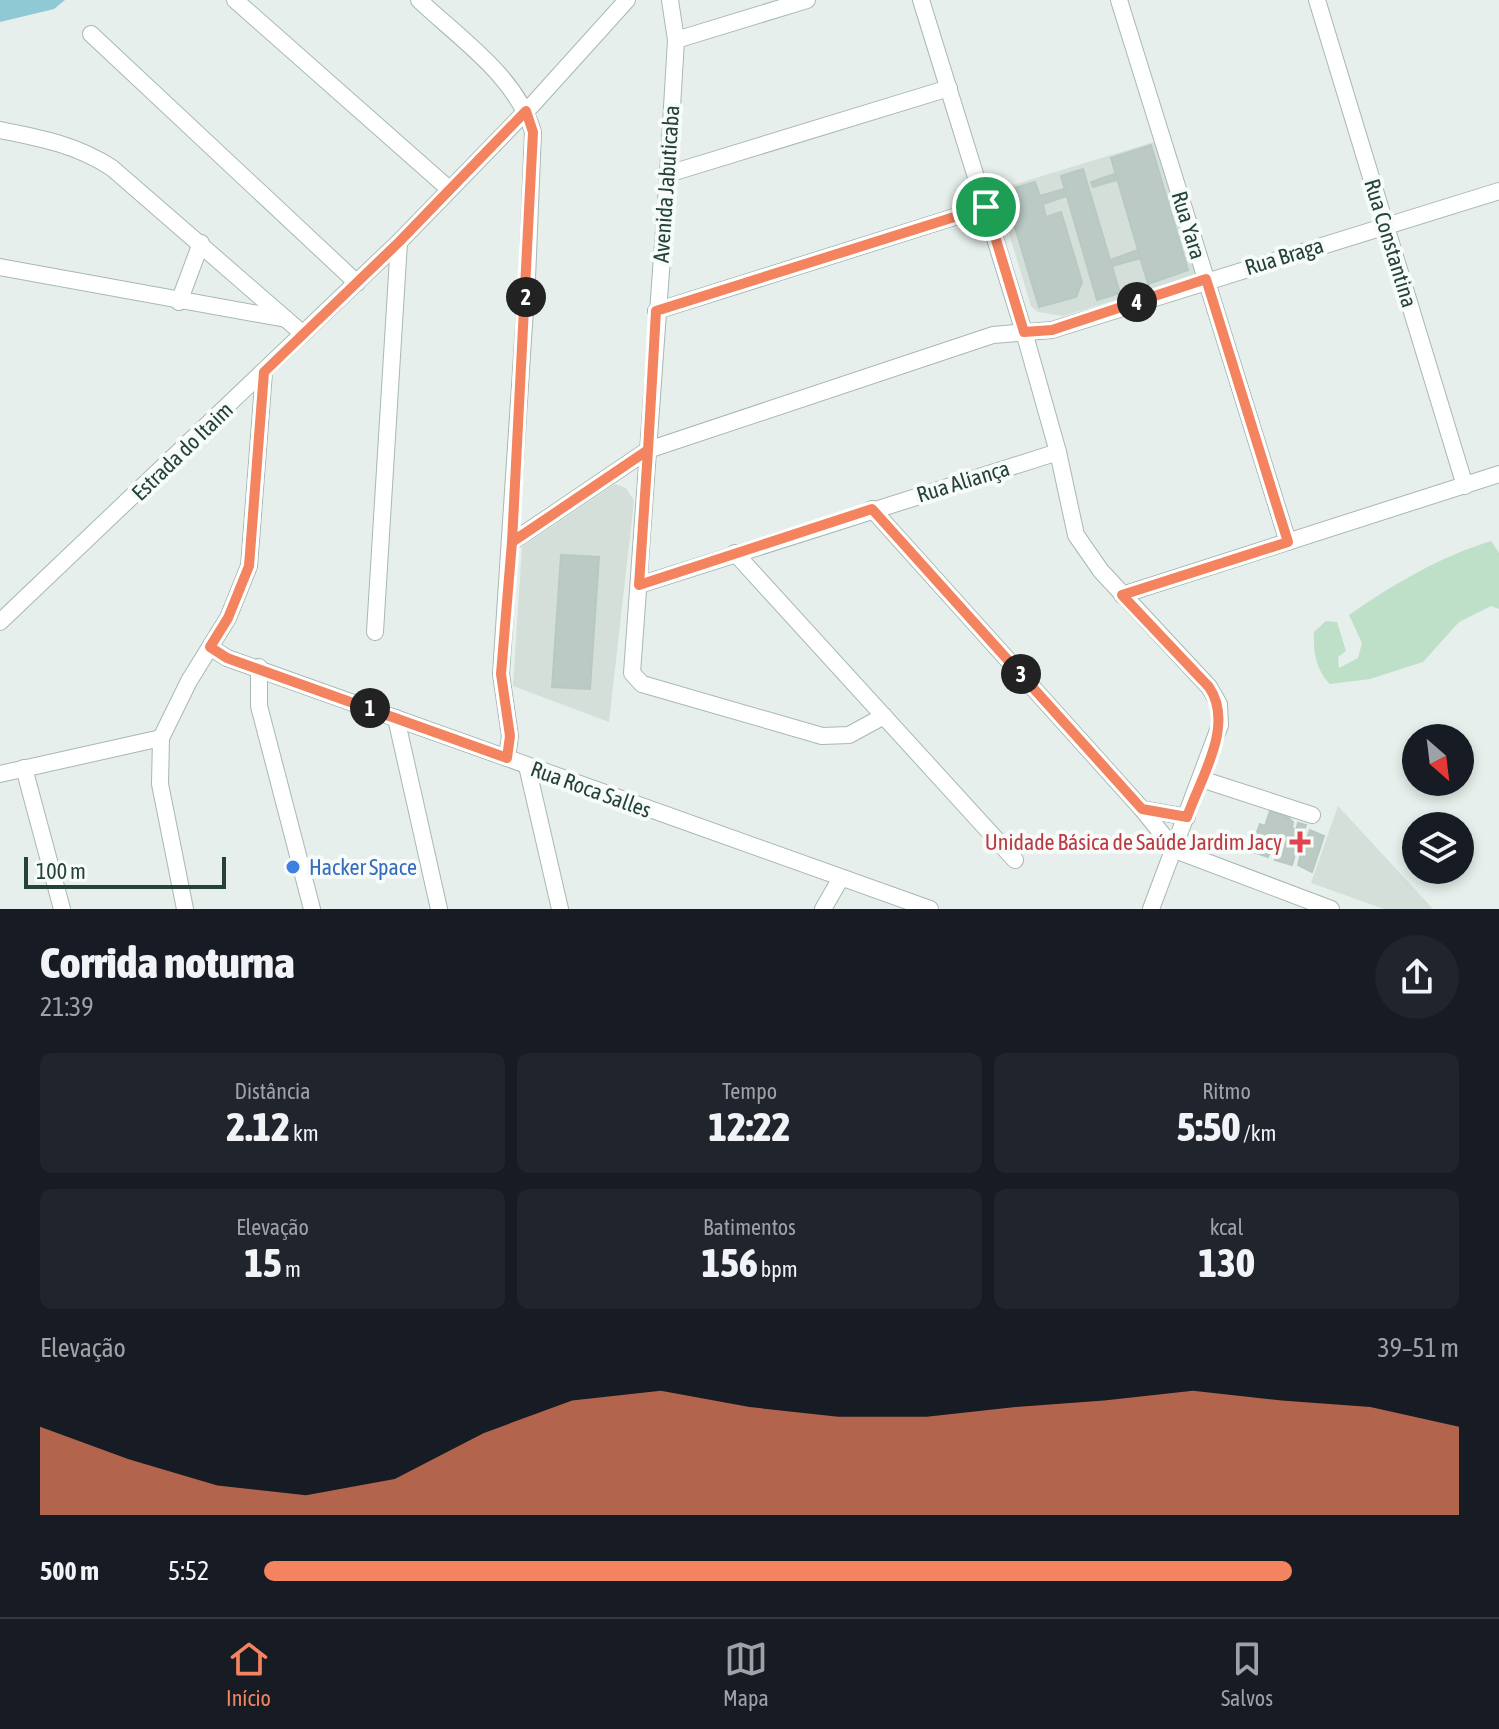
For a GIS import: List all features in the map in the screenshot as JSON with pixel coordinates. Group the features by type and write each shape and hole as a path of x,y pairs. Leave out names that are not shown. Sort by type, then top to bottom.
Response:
{"street":[{"path":"235,0 449,189"},
{"path":"419,0 511,87 526,111 533,132 512,542 501,674 510,736 507,758"},
{"name":"Avenida Jabuticaba","path":"670,0 676,40 632,669 638,682 822,736 849,735 884,716"},
{"path":"676,40 807,0"},
{"path":"921,0 1024,332 1058,452 1076,535 1122,595 1209,687 1219,704 1220,725 1151,909"},
{"name":"Rua Yara","path":"1119,0 1288,542"},
{"name":"Rua Constantina","path":"1317,0 1465,486"},
{"name":"Estrada do Itaim","path":"0,622 399,242 526,111 617,3"},
{"path":"91,34 357,283"},
{"path":"668,174 949,88"},
{"path":"0,130 88,152 112,168 302,333"},
{"name":"Rua Braga","path":"1024,332 1052,330 1206,279 1499,191"},
{"path":"656,311 986,207"},
{"path":"375,632 399,242"},
{"path":"179,302 201,243"},
{"path":"0,267 179,302 288,319"},
{"path":"512,542 648,450 993,335 1024,332"},
{"path":"185,909 160,784 161,738 234,606 249,566 264,372"},
{"name":"Rua Aliança","path":"639,585 1058,452"},
{"path":"1122,595 1499,474"},
{"path":"872,509 1142,809 1175,850 1331,909"},
{"path":"735,553 1015,860"},
{"name":"Rua Roca Salles","path":"210,647 227,658 930,909"},
{"path":"259,667 259,706 312,909"},
{"path":"396,718 439,909"},
{"path":"0,774 161,738"},
{"path":"527,766 560,909"},
{"path":"24,768 62,909"},
{"path":"1201,779 1312,815"},
{"path":"1142,809 1187,817"},
{"path":"823,909 841,878"}],"shaded area":[{"path":"1157,141 1196,276 1063,316 1038,312 1031,306 996,190"},
{"path":"615,484 626,488 634,501 609,722 513,686 522,547"},
{"path":"1338,806 1402,875 1402,884 1410,884 1433,909 1384,909 1311,883"}],"green space":[{"path":"1491,541 1499,553 1499,609 1491,606 1459,622 1423,662 1370,679 1330,684 1325,679 1316,660 1314,632 1326,621 1337,622 1346,651 1338,657 1339,668 1358,658 1362,643 1349,615 1417,572"}],"water":[{"path":"0,0 65,0 54,9 0,22"}],"building":[{"path":"1151,145 1188,270 1148,284 1111,158"},
{"path":"1083,169 1120,293 1097,300 1061,176"},
{"path":"1114,174 1116,180 1093,187 1091,182"},
{"path":"1035,182 1040,196 1064,189 1067,196 1043,204 1046,217 1061,212 1082,282 1076,297 1039,307 1004,191"},
{"path":"1138,250 1141,258 1112,266 1110,260"},
{"path":"561,555 599,557 590,689 552,687"},
{"name":"Unidade Básica de Saúde Jardim Jacy","path":"1270,811 1288,817 1296,830 1298,823 1306,825 1301,839 1306,841 1310,830 1324,836 1312,872 1298,865 1303,846 1298,844 1292,865 1275,860 1279,840 1275,839 1268,857 1250,851 1260,824 1265,826"}],"place":[{"name":"Unidade Básica de Saúde Jardim Jacy","path":"1300,842"},
{"name":"Hacker Space","path":"293,867"}],"route":[{"path":"986,207 656,311 648,450 512,542 501,674 502,699 510,736 507,758 227,658 210,647 228,618 249,566 264,372 399,242 526,111 533,132 512,542 524,534 648,450 639,585 872,509 1142,809 1187,817 1220,725 1219,704 1209,687 1122,595 1288,542 1206,279 1052,330 1024,332 986,207"}]}
